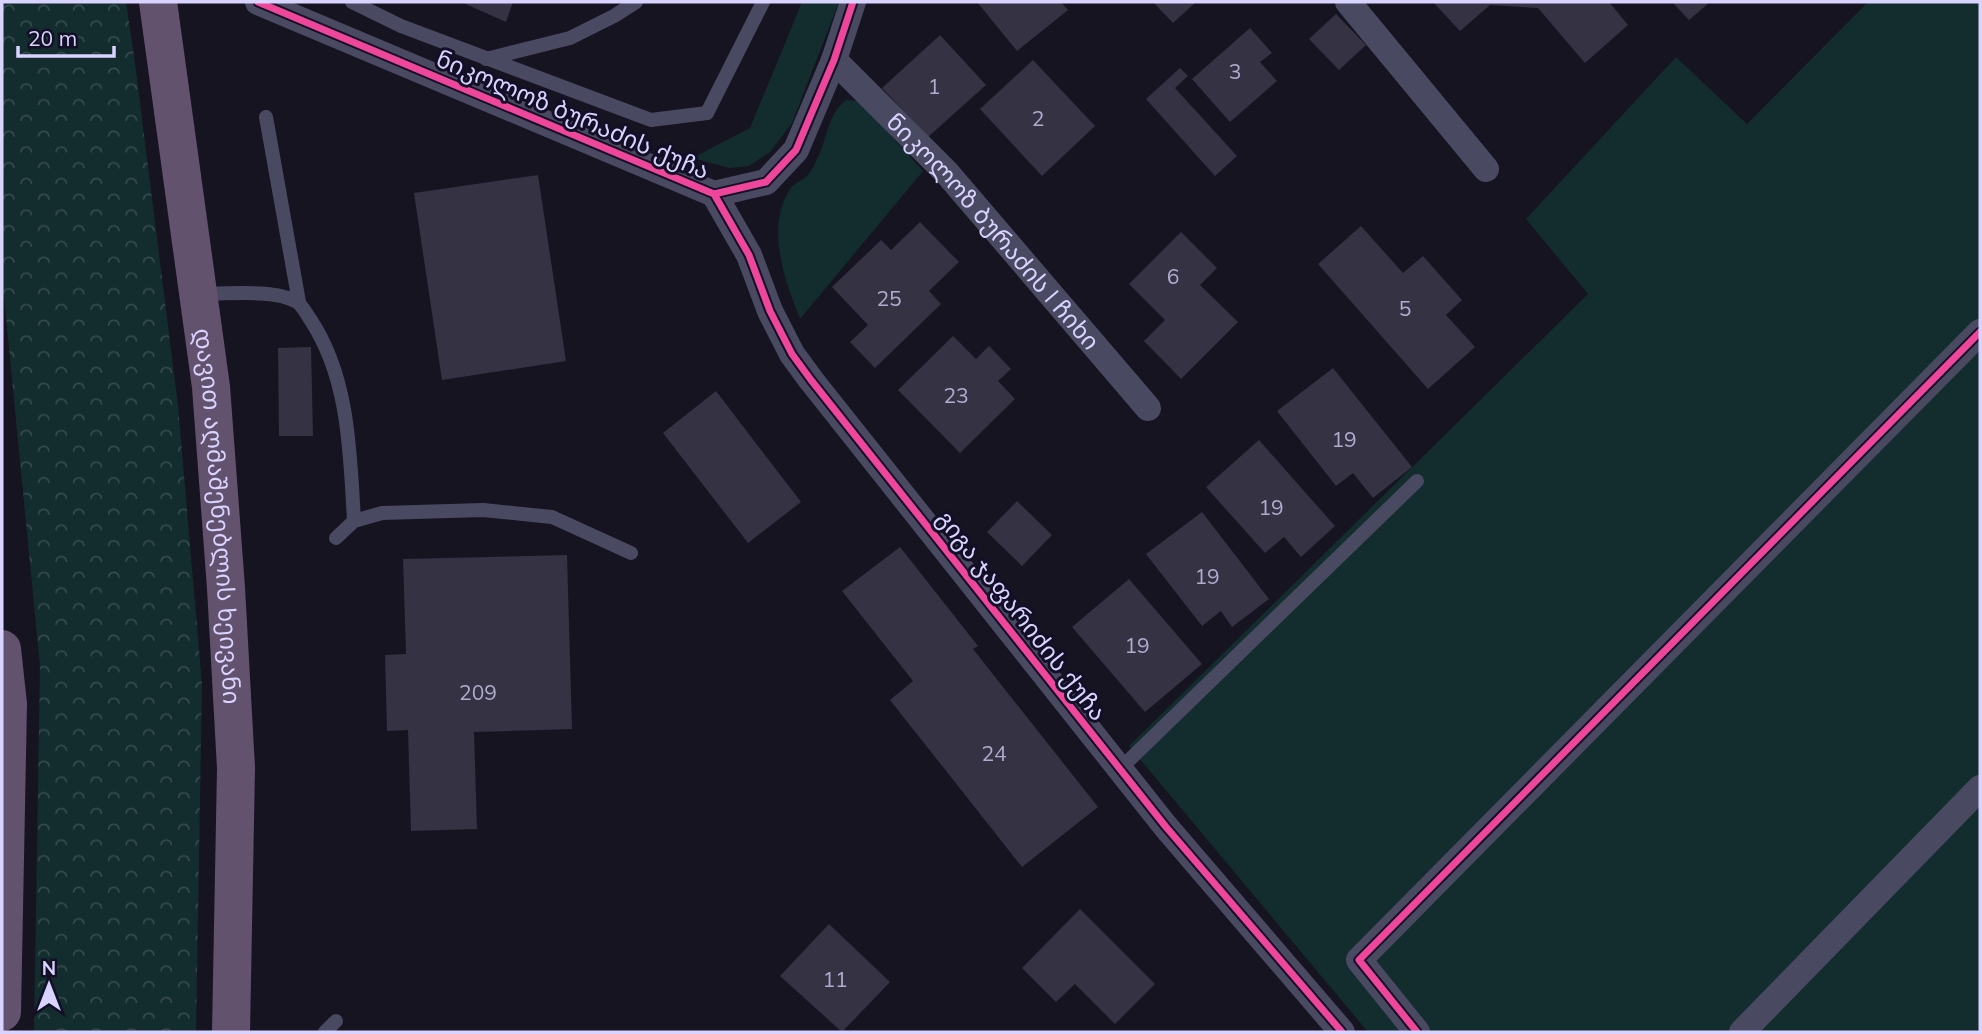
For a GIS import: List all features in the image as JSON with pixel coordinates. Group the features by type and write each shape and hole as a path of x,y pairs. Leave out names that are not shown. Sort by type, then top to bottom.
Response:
{"highway":[{"name":"დავით აღმაშენებლის ხეივანი","path":"158,2 200,294 213,414 236,768 231,1032"},
{"path":"2,649 8,704 2,1012"}],"street":[{"name":"ნიკოლოზ ბურაძის ქუჩა","path":"258,2 714,194 766,182 796,150 834,60 853,2"},
{"path":"1348,2 1486,169"},
{"name":"ნიკოლოზ ბურაძის I ჩიხი","path":"834,60 947,173 1148,408"},
{"name":"გიგა ჯაფარიძის ქუჩა","path":"714,194 749,255 769,311 792,354 1166,827 1342,1032"},
{"path":"1417,1032 1359,960 1980,332"},
{"path":"1742,1032 1980,788"}],"lane":[{"path":"352,2 401,26 651,120 707,113 763,2"},
{"path":"486,59 570,38 636,2"},
{"path":"266,117 299,302 322,337 335,366 350,447 354,521"},
{"path":"200,294 277,295 299,302"},
{"path":"1120,769 1417,481"},
{"path":"335,538 354,521 382,513 483,510 552,517 631,553"},
{"path":"326,1032 335,1021"}],"green space":[{"path":"2,2 126,2 178,406 202,684 196,1032 34,1032 40,666 2,276"},
{"path":"802,2 839,2 792,123 770,152 749,166 729,168 692,158 750,128"},
{"path":"1868,2 1980,2 1980,1027 1975,1032 1368,1032 1129,746 1588,294 1526,219 1676,57 1747,124"},
{"path":"846,100 860,101 923,171 800,319 780,254 779,221 790,189 810,172 831,119"}],"building":[{"path":"461,2 513,2 506,22"},
{"path":"977,2 1061,2 1068,10 1017,51"},
{"path":"1153,2 1196,2 1173,23"},
{"path":"1433,2 1609,2 1628,25 1585,63 1538,8 1490,5 1460,31"},
{"path":"1672,2 1710,2 1689,20"},
{"path":"1336,14 1366,45 1339,70 1309,39"},
{"path":"1250,28 1272,53 1260,62 1277,81 1230,122 1192,79"},
{"path":"940,35 986,85 928,137 882,88"},
{"path":"1033,60 1095,126 1042,176 980,109"},
{"path":"1180,68 1188,76 1175,88 1237,156 1215,176 1146,99"},
{"path":"538,175 566,361 442,380 414,193"},
{"path":"920,222 959,262 929,291 941,304 875,368 850,342 868,325 832,287 881,240 891,250"},
{"path":"1361,226 1403,273 1423,256 1462,300 1446,315 1475,347 1428,389 1318,264"},
{"path":"1181,232 1217,268 1200,285 1238,322 1181,379 1144,341 1165,320 1129,284"},
{"path":"953,336 976,359 989,346 1011,369 998,381 1015,399 960,453 898,390"},
{"path":"311,347 313,436 279,436 278,348"},
{"path":"1333,368 1412,467 1373,498 1353,473 1336,486 1277,411"},
{"path":"716,391 801,502 748,543 663,433"},
{"path":"1259,440 1335,526 1301,557 1284,537 1265,553 1206,487"},
{"path":"1017,501 1052,535 1022,566 987,532"},
{"path":"1202,512 1269,599 1232,627 1221,611 1202,626 1146,554"},
{"path":"900,547 978,646 973,649 1098,807 1022,867 890,700 913,681 842,591"},
{"path":"567,555 572,729 474,732 477,829 411,831 408,730 387,731 385,655 406,654 403,559"},
{"path":"1129,579 1202,664 1145,712 1072,627"},
{"path":"1080,909 1155,984 1115,1024 1075,984 1056,1002 1022,968"},
{"path":"829,924 890,982 842,1032 780,976"}],"cycle path":[{"path":"258,2 714,194 766,182 796,150 834,60 853,2"},
{"path":"714,194 749,255 770,311 792,354 811,380 1166,827 1342,1032"},
{"path":"1417,1032 1359,960 1980,332"}]}
